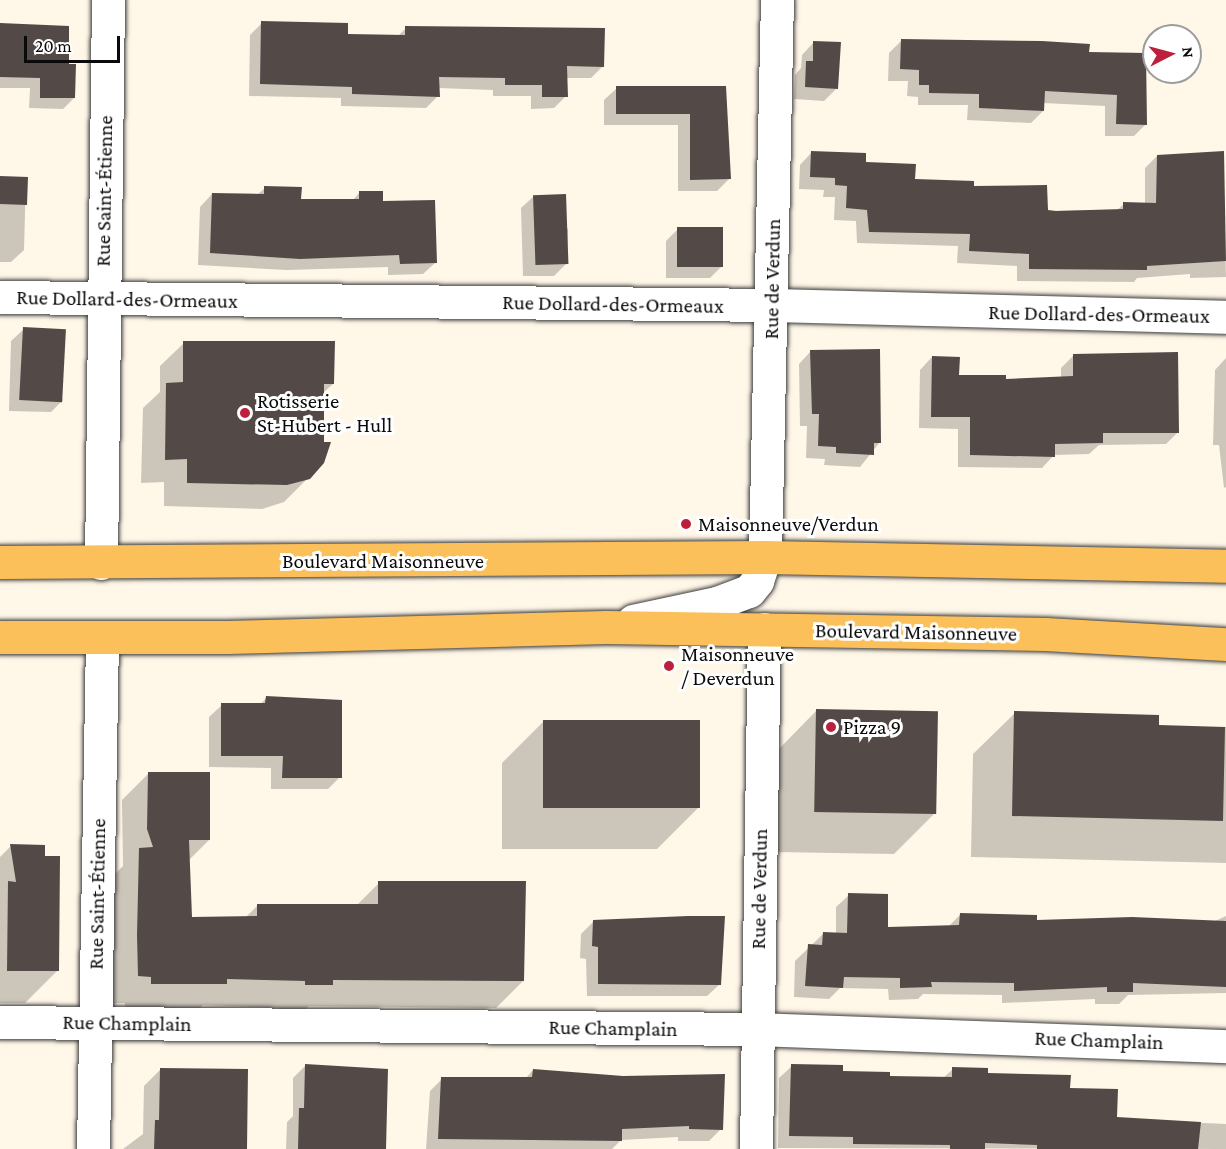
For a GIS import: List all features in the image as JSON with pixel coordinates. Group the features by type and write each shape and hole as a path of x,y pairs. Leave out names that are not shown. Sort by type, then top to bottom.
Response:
{"main road":[{"name":"Boulevard Maisonneuve","path":"0,562 765,558 1226,566"},
{"name":"Boulevard Maisonneuve","path":"0,637 102,639 606,627 1057,634 1226,644"}],"street":[{"name":"Rue Saint-Étienne","path":"101,563 102,298 108,0"},
{"name":"Rue de Verdun","path":"765,558 777,0"},
{"name":"Rue Dollard-des-Ormeaux","path":"0,297 771,305 1226,317"},
{"name":"Boulevard Maisonneuve","path":"606,627 735,597 758,581 765,558"},
{"name":"Rue de Verdun","path":"756,1149 764,629"},
{"name":"Rue Saint-Étienne","path":"93,1149 102,639"},
{"name":"Rue Champlain","path":"0,1022 758,1029 1226,1046"}],"building":[{"path":"261,21 348,23 348,34 405,35 405,26 605,28 604,67 567,66 568,97 542,97 542,85 505,85 505,78 439,77 440,97 352,94 352,87 260,84"},
{"path":"0,23 69,26 69,64 76,64 75,98 40,98 40,78 0,77"},
{"path":"901,39 1042,41 1090,44 1089,52 1142,53 1142,84 1146,84 1147,125 1116,124 1117,95 1045,91 1044,111 979,108 979,94 929,93 929,85 919,85 919,70 900,69"},
{"path":"813,41 841,42 838,89 805,87 806,61 813,61"},
{"path":"616,86 726,86 731,179 690,180 690,114 616,114"},
{"path":"811,151 866,153 866,162 916,164 915,179 974,181 974,186 1047,185 1048,210 1056,211 1123,209 1123,202 1156,203 1157,155 1224,151 1226,261 1147,266 1147,270 1029,269 1029,254 969,251 970,234 869,232 867,210 846,208 847,186 835,185 835,178 810,177"},
{"path":"0,176 28,177 27,205 0,204"},
{"path":"264,186 302,187 301,199 359,199 359,191 383,191 383,201 435,200 437,263 400,264 399,255 300,259 210,253 212,193 264,194"},
{"path":"566,194 568,264 535,265 533,195"},
{"path":"677,227 723,227 723,267 677,267"},
{"path":"23,327 66,329 62,402 19,400"},
{"name":"Rotisserie St-Hubert - Hull","path":"183,341 335,341 334,384 324,384 324,442 331,442 324,463 310,479 287,485 187,483 187,459 165,460 166,383 183,382"},
{"path":"880,349 881,443 874,443 874,455 836,453 836,447 818,446 819,414 812,414 810,350"},
{"path":"1178,352 1179,433 1103,433 1103,443 1055,444 1055,457 970,455 970,417 931,417 932,356 960,357 959,375 1006,375 1006,379 1073,376 1073,354"},
{"path":"266,696 342,700 342,778 282,778 283,756 221,756 221,703 265,703"},
{"path":"816,709 938,711 936,814 814,812"},
{"path":"1014,711 1159,715 1159,725 1225,727 1223,821 1012,816"},
{"path":"543,720 700,720 700,808 543,808"},
{"path":"148,772 210,772 210,840 189,840 192,917 257,916 257,904 378,904 378,881 526,881 524,981 333,980 333,985 305,985 305,981 227,979 227,984 151,984 151,977 138,976 137,935 139,848 153,847 147,829"},
{"path":"10,844 45,845 45,856 60,856 59,971 7,971 8,881 16,882"},
{"path":"848,893 888,894 888,927 959,925 960,913 1037,915 1037,920 1132,917 1226,921 1226,987 1133,983 1133,992 1107,992 1107,987 1014,991 1014,983 931,982 932,987 900,988 900,978 844,977 843,988 805,986 808,944 822,945 823,932 847,933"},
{"path":"725,916 721,985 598,984 598,947 592,946 593,920"},
{"path":"305,1064 388,1069 386,1149 298,1149 299,1108 304,1108"},
{"path":"791,1064 843,1065 843,1071 890,1072 890,1076 952,1077 952,1067 988,1068 988,1073 1071,1075 1070,1088 1118,1089 1117,1117 1201,1122 1198,1149 1037,1149 1037,1145 985,1143 985,1149 950,1149 950,1145 853,1144 853,1137 789,1136"},
{"path":"160,1068 248,1069 247,1149 154,1149 155,1120 159,1120"},
{"path":"533,1069 623,1076 725,1074 723,1130 689,1129 689,1126 622,1129 622,1141 438,1139 441,1077 532,1077"}],"place":[{"name":"Rotisserie St-Hubert - Hull","path":"245,413"},
{"name":"Maisonneuve/Verdun","path":"686,524"},
{"name":"Maisonneuve / Deverdun","path":"669,666"},
{"name":"Pizza 9","path":"831,727"}]}
